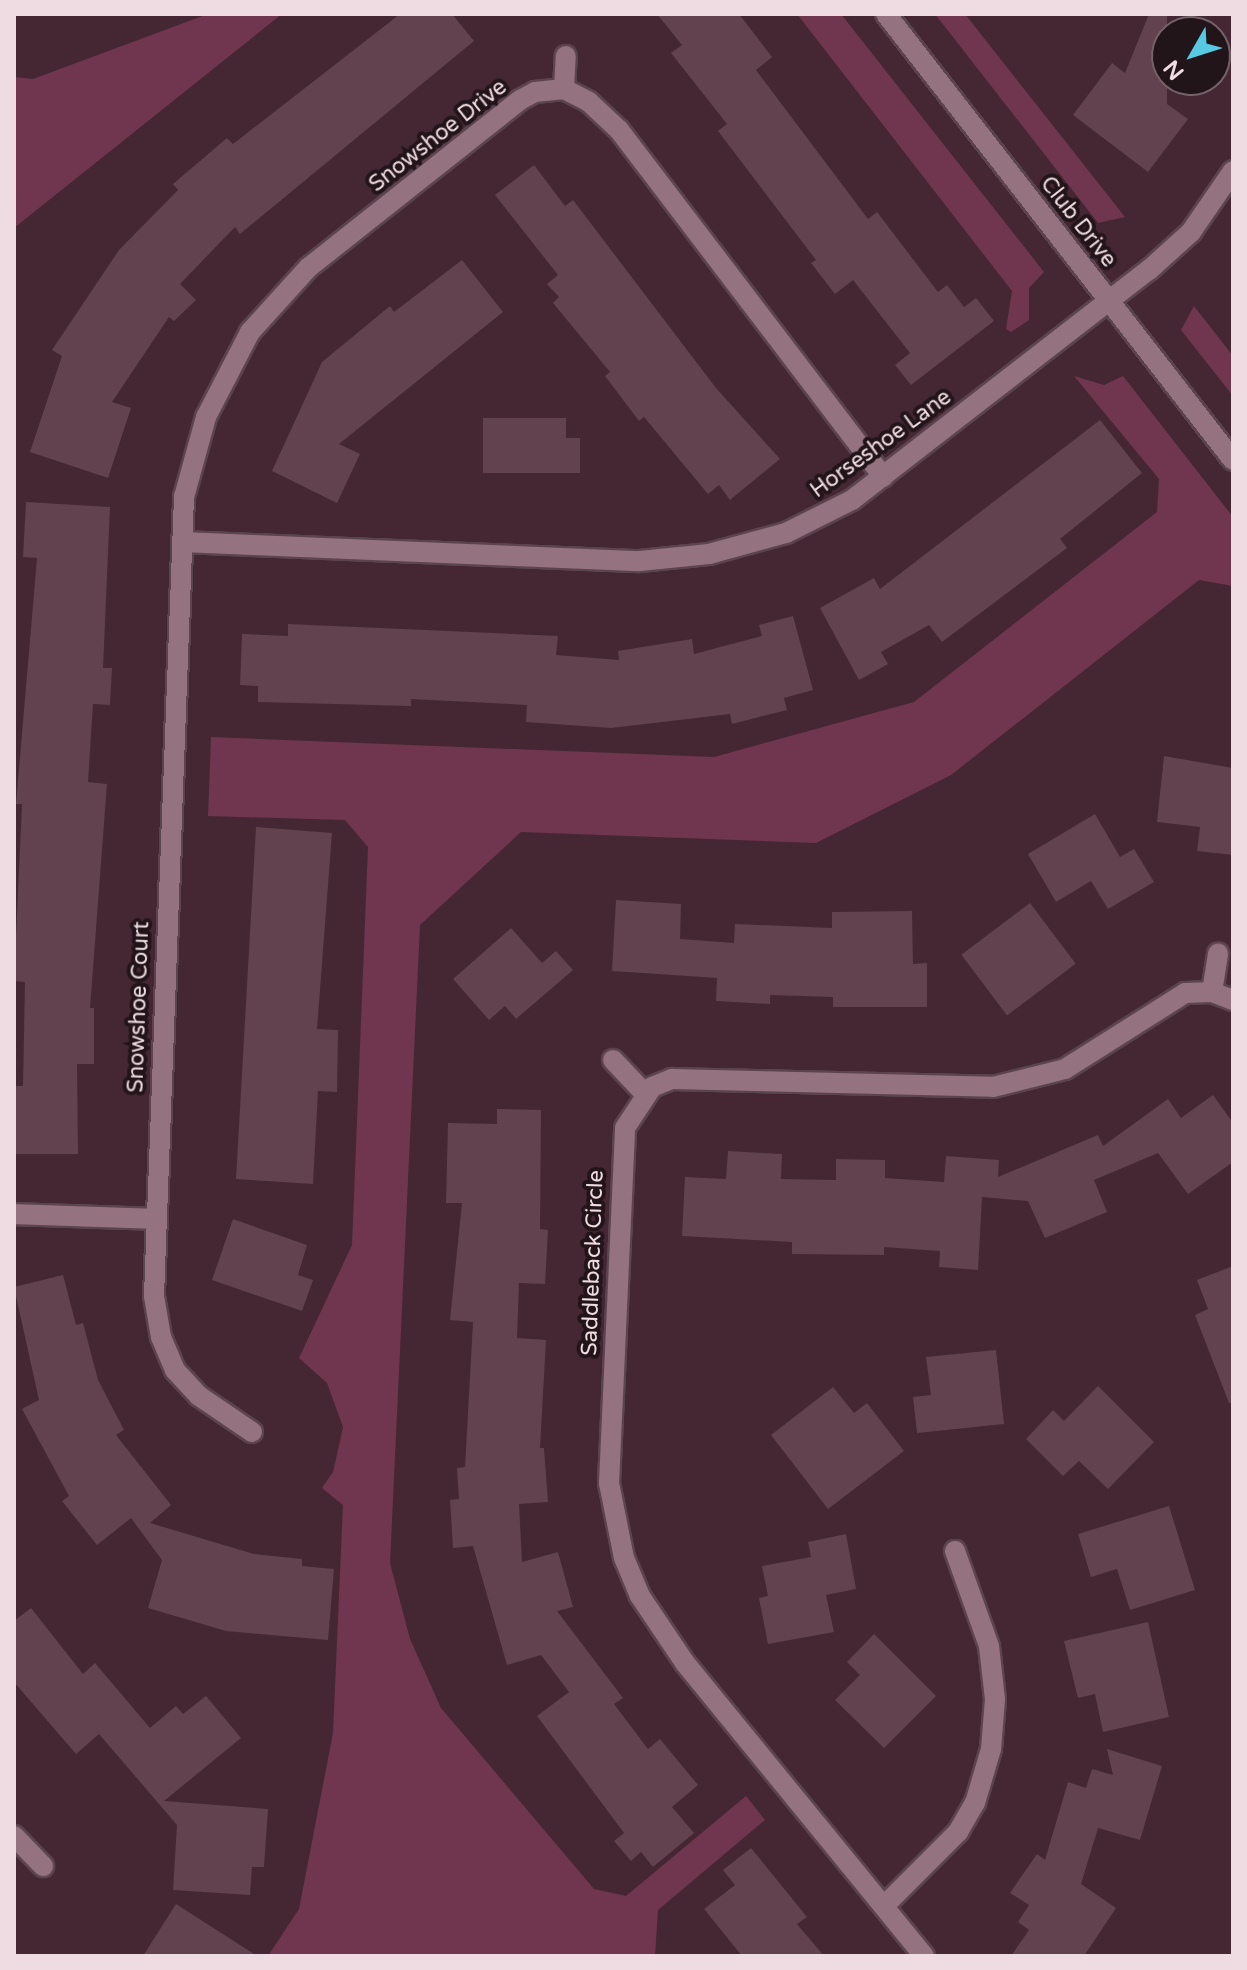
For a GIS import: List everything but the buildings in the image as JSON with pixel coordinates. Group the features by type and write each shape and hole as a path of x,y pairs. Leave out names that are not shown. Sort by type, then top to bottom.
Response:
{"street":[{"name":"Club Drive","path":"886,14 1233,460"},
{"path":"566,56 564,89 589,102 619,130 883,477"},
{"name":"Snowshoe Drive","path":"182,542 188,476 206,417 232,361 267,311 308,268 520,100 535,92 564,89"},
{"name":"Horseshoe Lane","path":"182,542 664,560 728,550 809,524 883,477 1109,301 1191,232 1233,171"},
{"name":"Snowshoe Court","path":"182,542 156,1219 156,1318 170,1359 199,1396 252,1432"},
{"path":"1212,992 1218,953"},
{"path":"613,1060 645,1094 660,1083 688,1077 953,1087 1028,1082 1065,1069 1185,993 1212,992 1233,1000"},
{"name":"Saddleback Circle","path":"645,1094 625,1128 620,1172 609,1483 624,1558 640,1596 685,1663 924,1956"},
{"path":"14,1214 156,1219"},
{"path":"884,1906 958,1832 978,1795 991,1749 995,1699 989,1646 955,1551"},
{"path":"14,1836 43,1866"}],"shaded area":[{"path":"208,14 282,14 14,228 14,77 33,79"},
{"path":"797,14 841,14 1044,272 1029,288 1029,320 1011,332 1006,329 1012,291"},
{"path":"935,14 965,14 1125,217 1098,223"},
{"path":"1194,306 1233,356 1233,396 1181,330"},
{"path":"1074,376 1104,385 1123,376 1233,517 1233,586 1199,580 951,775 816,843 521,832 420,925 390,1563 410,1639 441,1708 594,1889 626,1896 746,1796 765,1820 658,1910 655,1956 268,1956 299,1909 333,1733 343,1505 322,1488 333,1472 343,1427 327,1383 299,1358 352,1245 368,847 345,820 208,816 211,737 714,757 914,702 1157,512 1159,479"}]}
